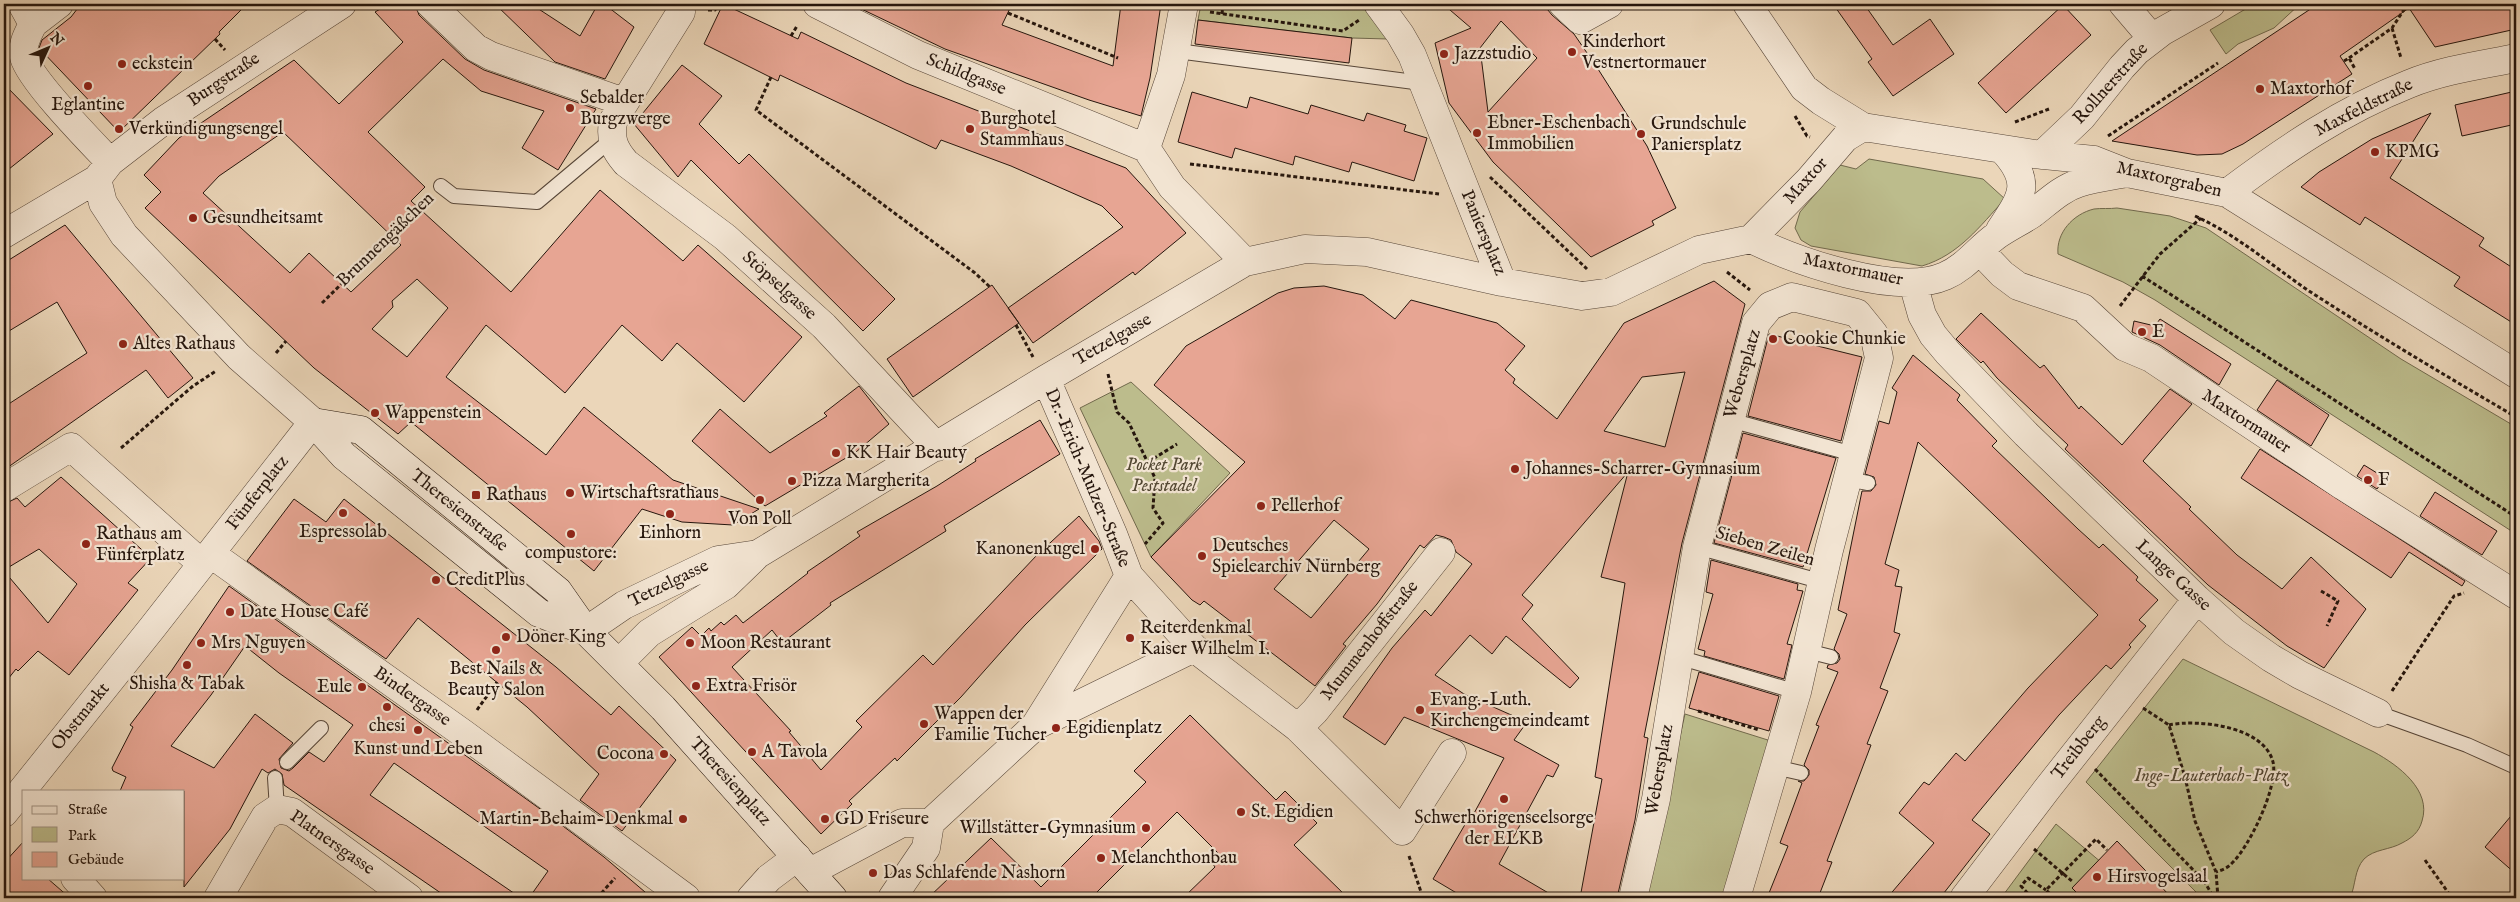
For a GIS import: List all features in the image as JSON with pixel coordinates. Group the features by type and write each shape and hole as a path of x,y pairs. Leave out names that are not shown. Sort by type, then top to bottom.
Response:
{"street":[{"path":"59,4 28,14 24,57 34,77 104,171"},
{"name":"Burgstraße","path":"4,234 104,171 164,121 342,4"},
{"path":"430,4 476,48 491,56 624,102"},
{"name":"Schildgasse","path":"817,4 918,55 1146,148"},
{"path":"1564,4 1580,20 1609,4"},
{"path":"1747,4 1804,88 1863,127"},
{"path":"2124,4 2152,38"},
{"name":"Rollnerstraße","path":"2042,155 2078,122 2122,67 2152,38 2211,4"},
{"name":"Paniersplatz","path":"1379,5 1400,34 1412,55 1467,198 1502,282 1582,296 1611,292 1699,250 1751,239"},
{"path":"1183,6 1177,51 1146,148 1172,187 1245,262"},
{"path":"611,140 613,121 680,12"},
{"name":"Maxfeldstraße","path":"2227,193 2328,123 2409,84 2434,75 2516,58"},
{"name":"Maxtorgraben","path":"1863,127 2005,137 2042,155 2094,160 2127,173 2227,193 2516,374"},
{"name":"Maxtor","path":"1751,239 1809,180 1845,138 1863,127"},
{"name":"Maxtormauer","path":"1988,244 2020,200 2022,184 2005,137"},
{"name":"Stöpselgasse","path":"611,140 617,152 626,163 724,237 824,326 937,447"},
{"name":"Theresienstraße","path":"104,171 103,203 124,235 239,356 313,422 344,456 539,613 586,631"},
{"name":"Maxtormauer","path":"1751,239 1784,255 1820,266 1886,281 1912,283 1944,277 2053,197 2077,183 2127,173"},
{"name":"Maxtormauer","path":"1988,244 2002,274 2018,286 2084,308 2125,347 2151,358 2343,486 2516,595"},
{"name":"Tetzelgasse","path":"618,663 649,633 726,585 758,554 937,447 1046,379 1245,262 1305,249 1367,252 1502,282"},
{"name":"Lange Gasse","path":"1912,283 1922,315 1933,334 1948,352 2026,434 2197,600 2234,632 2271,658 2300,676 2378,713"},
{"path":"1736,898 1797,692 1819,654 1823,582 1856,472 1879,358 1876,339 1871,328 1857,313 1792,297 1770,306"},
{"name":"Webersplatz","path":"1633,898 1656,799 1697,547 1756,323 1770,306"},
{"name":"Dr.-Erich-Mulzer-Straße","path":"1046,379 1126,569"},
{"name":"Theresienstraße","path":"313,422 361,430 558,591 586,631 663,708"},
{"name":"Fünferplatz","path":"152,628 313,422"},
{"path":"4,488 71,447 207,559"},
{"path":"388,491 407,468"},
{"name":"Mummenhoffstraße","path":"1298,728 1315,711 1441,552"},
{"name":"Tetzelgasse","path":"586,631 624,605 718,560 758,554"},
{"name":"Bindergasse","path":"207,559 612,842 686,898"},
{"path":"1035,726 1126,569 1194,648 1298,728 1402,831 1452,753"},
{"name":"Treibberg","path":"1964,898 2077,750 2197,600"},
{"name":"Obstmarkt","path":"30,790 152,628"},
{"path":"892,898 926,848 930,823 1035,726 1194,648"},
{"name":"Theresienplatz","path":"663,708 833,898"},
{"name":"Obstmarkt","path":"13,813 22,801"},
{"path":"218,898 265,817 278,809"},
{"name":"Platnersgasse","path":"278,809 292,812 409,898"},
{"path":"751,898 769,878 902,823 930,823"},
{"path":"77,880 93,898"}],"lane":[{"path":"1177,51 1422,83"},
{"name":"Brunnengäßchen","path":"441,186 454,196 537,202 611,140"},
{"path":"1730,420 1856,472"},
{"name":"Sieben Zeilen","path":"1697,547 1823,582"},
{"path":"1678,657 1797,692"},
{"name":"Lange Gasse","path":"2378,713 2467,745 2516,767"},
{"path":"287,762 321,728"},
{"path":"1775,766 1802,773"},
{"path":"275,778 278,809"}],"path":[{"path":"715,10 718,4"},
{"path":"1222,14 1223,4"},
{"path":"1183,6 1222,14 1343,31 1379,5"},
{"path":"2344,61 2392,28 2407,5"},
{"path":"1008,13 1118,58"},
{"path":"791,36 797,26"},
{"path":"2392,28 2400,56"},
{"path":"2348,58 2355,69"},
{"path":"2108,136 2218,63"},
{"path":"772,77 756,110 976,273 990,287"},
{"path":"2005,137 2024,120 2057,104"},
{"path":"1146,148 1180,163 1467,198"},
{"path":"1484,172 1611,292"},
{"name":"Brunnengäßchen","path":"322,303 441,186"},
{"path":"2187,212 2224,229 2309,290 2422,362 2516,417"},
{"path":"2105,326 2160,254 2201,218"},
{"path":"1699,250 1770,306"},
{"path":"2142,276 2516,518"},
{"path":"1016,325 1046,379"},
{"path":"1101,347 1117,412 1129,422 1155,478 1153,508 1163,523 1126,569"},
{"path":"121,448 193,386"},
{"path":"1148,462 1177,444"},
{"path":"2321,591 2338,601 2327,626"},
{"path":"2378,713 2454,596 2467,592"},
{"path":"484,700 498,682"},
{"path":"2124,690 2144,708 2169,726 2185,777 2195,821 2216,872 2218,898"},
{"path":"1671,703 1784,737"},
{"path":"2169,726 2193,722 2222,726 2242,732 2266,750 2273,762 2269,794 2254,829 2242,852 2229,866 2216,872"},
{"path":"2077,750 2204,881 2214,898"},
{"path":"1402,831 1414,878 1422,898"},
{"path":"2046,890 2096,839 2107,850"},
{"path":"2036,850 2073,882"},
{"path":"2424,860 2452,898"},
{"path":"2032,898 2021,886 2028,878 2054,898"},
{"path":"2014,898 2016,896 2019,898"}],"green space":[{"path":"1201,4 1335,4 1338,7 1342,4 1361,4 1388,39 1352,38 1198,20"},
{"path":"2254,4 2300,4 2274,28 2238,44 2226,54 2210,30"},
{"path":"1869,159 1983,179 2005,199 1978,229 1958,247 1947,255 1922,266 1811,246 1801,240 1795,228 1800,212 1840,165 1856,169"},
{"path":"2117,208 2170,216 2206,228 2401,359 2516,427 2516,534 2155,300 2123,282 2058,254 2058,246 2063,232 2079,215 2094,209"},
{"name":"Pocket Park Peststadel","path":"1131,382 1230,473 1151,557 1080,408"},
{"name":"Inge-Lauterbach-Platz","path":"2183,659 2374,752 2402,771 2418,789 2424,810 2419,828 2406,841 2372,853 2364,859 2358,868 2350,898 2202,898 2086,782"},
{"path":"1685,714 1771,741 1723,898 1644,898"},
{"path":"2056,824 2102,863 2072,888 2082,898 2001,898"}],"building":[{"name":"eckstein","path":"81,4 247,4 219,32 220,34 119,132 39,48 42,40 71,17"},
{"path":"389,4 415,4 419,15 465,59 484,70 596,109 558,170 522,148 544,111 481,91 443,59 368,132 425,187 411,201 511,292 600,190 683,261 698,245 802,337 744,402 677,343 662,361 622,325 565,393 486,325 446,377 546,455 584,407 673,480 759,509 733,525 682,522 642,509 594,571 411,422 398,434 314,368 145,208 161,192 144,175 179,138 294,60 339,104 403,42 375,12","holes":["283,132 401,245 351,292 309,253 290,273 203,193 219,176","417,279 448,308 407,357 372,329 393,307 392,301"]},
{"path":"495,4 531,4 580,36 598,4 604,4 634,27 605,79 555,62"},
{"path":"723,4 798,39 801,32 906,83 1126,168 1186,233 1135,275 1133,272 1033,343 1008,308 1123,227 1102,206 1011,166 941,140 936,149 780,75 778,81 704,44"},
{"path":"851,4 946,4 960,9 964,4 1012,4 1002,25 1113,66 1121,4 1161,4 1150,78 1141,116 1089,100 945,49"},
{"path":"1443,4 1543,4 1552,15 1574,34 1598,69 1647,146 1676,208 1652,221 1654,225 1591,257 1493,162 1449,103 1435,43 1471,28","holes":["1501,21 1537,58 1488,112 1480,48"]},
{"path":"1833,4 1864,4 1893,45 1930,19 1954,54 1893,96 1868,62 1872,59"},
{"name":"Maxtorhof","path":"2318,4 2516,4 2516,29 2435,47 2409,8 2340,56 2352,74 2243,144 2222,154 2197,155 2112,141"},
{"path":"2063,5 2091,35 2006,113 1978,83"},
{"path":"1198,20 1352,38 1349,63 1195,44"},
{"path":"682,65 722,96 699,124 739,164 749,154 895,299 863,331 691,160 678,177 634,124"},
{"path":"4,84 53,134 4,173"},
{"path":"2516,91 2516,124 2462,136 2455,105"},
{"path":"1192,92 1247,108 1250,97 1308,114 1311,105 1364,121 1367,113 1406,125 1404,131 1427,138 1414,181 1352,162 1349,172 1295,156 1293,165 1235,148 1232,158 1178,142"},
{"path":"2431,113 2390,178 2484,238 2479,246 2516,270 2516,325 2454,286 2460,277 2365,217 2360,225 2301,187 2319,172 2372,139"},
{"name":"Altes Rathaus","path":"65,225 193,378 168,398 146,370 4,470 4,407 87,353 57,302 4,334 4,263"},
{"name":"Johannes-Scharrer-Gymnasium","path":"1714,281 1745,304 1682,543 1644,737 1648,738 1635,820 1617,898 1580,898 1602,779 1595,777 1625,583 1601,577 1628,472 1522,595 1533,605 1522,619 1579,678 1570,688 1506,636 1492,654 1470,635 1435,675 1464,694 1527,722 1514,740 1559,765 1553,777 1547,775 1499,864 1557,898 1465,898 1433,879 1470,816 1472,817 1504,758 1404,717 1385,745 1343,717 1392,648 1425,610 1431,616 1472,564 1456,552 1451,540 1444,537 1436,535 1424,548 1420,545 1377,604 1343,644 1346,646 1315,686 1204,601 1200,605 1192,600 1151,557 1245,462 1154,385 1186,346 1278,293 1294,288 1324,286 1363,295 1395,319 1411,300 1497,323 1525,346 1505,370 1515,379 1513,383 1557,419 1624,323","holes":["1685,372 1665,447 1604,431 1642,377","1334,520 1369,549 1311,618 1274,589"]},
{"path":"992,285 1019,323 913,397 887,359"},
{"path":"1981,313 2040,368 2044,365 2079,409 2081,406 2122,445 2170,389 2192,404 2143,461 2237,555 2282,589 2311,557 2366,609 2324,668 2287,646 2208,585 2065,449 2068,445 1997,378 1983,361 1981,363 1956,339"},
{"path":"2160,319 2231,364 2219,385 2160,345 2132,332 2134,321 2155,326"},
{"path":"1769,334 1862,357 1841,441 1748,416"},
{"path":"1913,355 1960,395 1957,400 1997,441 1992,446 2099,548 2103,544 2138,577 2136,580 2158,600 2139,620 2146,626 2129,645 2131,647 2111,669 2106,665 2059,715 1972,820 1990,834 1940,898 1887,898 1934,843 1899,813 1924,782 1929,785 1956,753 1965,761 2028,688 2098,615 1918,442 1885,564 1899,570 1895,586 1902,587 1894,632 1900,634 1880,688 1888,691 1867,744 1871,745 1827,861 1832,862 1818,898 1767,898 1788,846 1780,843 1802,783 1798,781 1804,781 1809,775 1809,770 1804,765 1819,726 1816,725 1838,672 1827,668 1828,665 1837,663 1840,659 1839,654 1834,649 1847,614 1838,610 1862,491 1871,491 1876,485 1874,477 1865,474 1879,421 1889,424 1897,392 1892,388"},
{"path":"2277,380 2329,415 2311,446 2257,410"},
{"path":"859,386 889,424 856,452 765,506 692,441 720,409 770,453 827,416 824,413"},
{"path":"1040,420 1060,454 944,526 946,531 830,603 831,605 782,643 772,630 732,667 791,731 789,732 821,770 862,727 856,721 923,655 933,665 1037,555 1079,516 1099,541 1102,549 1025,625 961,697 897,761 895,758 849,801 852,804 821,834 659,657 692,627 701,636 709,628 711,631 721,622 724,625 736,615 743,623 807,572 860,536 857,532 937,486 976,461 975,459"},
{"path":"1743,433 1836,458 1803,567 1714,543"},
{"path":"2260,449 2465,581 2462,586 2409,552 2391,578 2241,478"},
{"name":"F","path":"2364,465 2385,478 2377,489 2357,476"},
{"path":"61,477 151,558 128,583 138,590 69,675 38,651 18,671 16,669 4,684 4,571 48,623 77,584 39,549 4,570 4,504 17,498 25,507"},
{"path":"2435,492 2497,531 2482,555 2420,516"},
{"path":"294,499 326,522 344,499 556,667 611,715 619,706 676,760 622,831 580,800 599,774 527,707 418,618 386,659 247,561"},
{"path":"1711,560 1798,584 1797,590 1803,591 1787,644 1792,645 1784,679 1704,656 1705,651 1698,649 1713,594 1706,592"},
{"path":"229,586 543,811 604,857 652,898 529,898 548,871 394,763 370,795 521,898 448,898 284,785 282,774 275,769 268,773 262,769 230,829 184,887 185,790 120,790 126,777 113,771 112,768 133,727 130,725 172,670","holes":["245,646 279,673 353,725 324,762 309,752 289,771 281,768 279,759 293,743 255,714 214,768 171,746 211,695"]},
{"path":"1699,672 1779,696 1769,731 1689,708"},
{"name":"St. Egidien","path":"1190,715 1276,800 1285,791 1317,823 1294,845 1348,898 1183,898 1215,867 1213,864 1221,856 1177,812 1091,898 928,898 991,838 1041,887 1146,782 1134,771"},
{"path":"2516,810 2516,874 2485,847"},
{"path":"2117,841 2172,898 2082,898 2072,888"},
{"path":"22,843 22,880 49,880 70,898 4,898 4,863"}],"place":[{"name":"Kinderhort Vestnertormauer","path":"1572,52"},
{"name":"Jazzstudio","path":"1444,54"},
{"name":"eckstein","path":"122,64"},
{"name":"Eglantine","path":"88,86"},
{"name":"Maxtorhof","path":"2260,89"},
{"name":"Sebalder Burgzwerge","path":"570,108"},
{"name":"Verkündigungsengel","path":"119,129"},
{"name":"Burghotel Stammhaus","path":"970,129"},
{"name":"Ebner-Eschenbach Immobilien","path":"1477,133"},
{"name":"Grundschule Paniersplatz","path":"1641,134"},
{"name":"KPMG","path":"2375,152"},
{"name":"Gesundheitsamt","path":"193,218"},
{"name":"E","path":"2142,332"},
{"name":"Cookie Chunkie","path":"1773,339"},
{"name":"Altes Rathaus","path":"123,344"},
{"name":"Wappenstein","path":"375,413"},
{"name":"KK Hair Beauty","path":"836,453"},
{"name":"Johannes-Scharrer-Gymnasium","path":"1515,469"},
{"name":"F","path":"2368,480"},
{"name":"Pizza Margherita","path":"792,481"},
{"name":"Wirtschaftsrathaus","path":"570,493"},
{"name":"Rathaus","path":"476,495"},
{"name":"Von Poll","path":"760,500"},
{"name":"Pellerhof","path":"1261,506"},
{"name":"Espressolab","path":"343,513"},
{"name":"Einhorn","path":"670,514"},
{"name":"compustore:","path":"571,534"},
{"name":"Rathaus am Fünferplatz","path":"86,544"},
{"name":"Kanonenkugel","path":"1095,549"},
{"name":"Deutsches Spielearchiv Nürnberg","path":"1202,556"},
{"name":"CreditPlus","path":"436,580"},
{"name":"Date House Café","path":"230,612"},
{"name":"Döner King","path":"506,637"},
{"name":"Reiterdenkmal Kaiser Wilhelm I.","path":"1130,638"},
{"name":"Mrs Nguyen","path":"201,643"},
{"name":"Moon Restaurant","path":"690,643"},
{"name":"Best Nails & Beauty Salon","path":"496,650"},
{"name":"Shisha & Tabak","path":"187,665"},
{"name":"Extra Frisör","path":"696,686"},
{"name":"Eule","path":"362,687"},
{"name":"chesi","path":"387,707"},
{"name":"Evang.-Luth. Kirchengemeindeamt","path":"1420,710"},
{"name":"Wappen der Familie Tucher","path":"924,724"},
{"name":"Egidienplatz","path":"1056,728"},
{"name":"Kunst und Leben","path":"418,730"},
{"name":"A Tavola","path":"752,752"},
{"name":"Cocona","path":"664,754"},
{"name":"Schwerhörigenseelsorge der ELKB","path":"1504,799"},
{"name":"St. Egidien","path":"1241,812"},
{"name":"Martin-Behaim-Denkmal","path":"683,819"},
{"name":"GD Friseure","path":"825,819"},
{"name":"Willstätter-Gymnasium","path":"1146,828"},
{"name":"Melanchthonbau","path":"1101,858"},
{"name":"Das Schlafende Nashorn","path":"873,873"},
{"name":"Hirsvogelsaal","path":"2097,877"}]}
